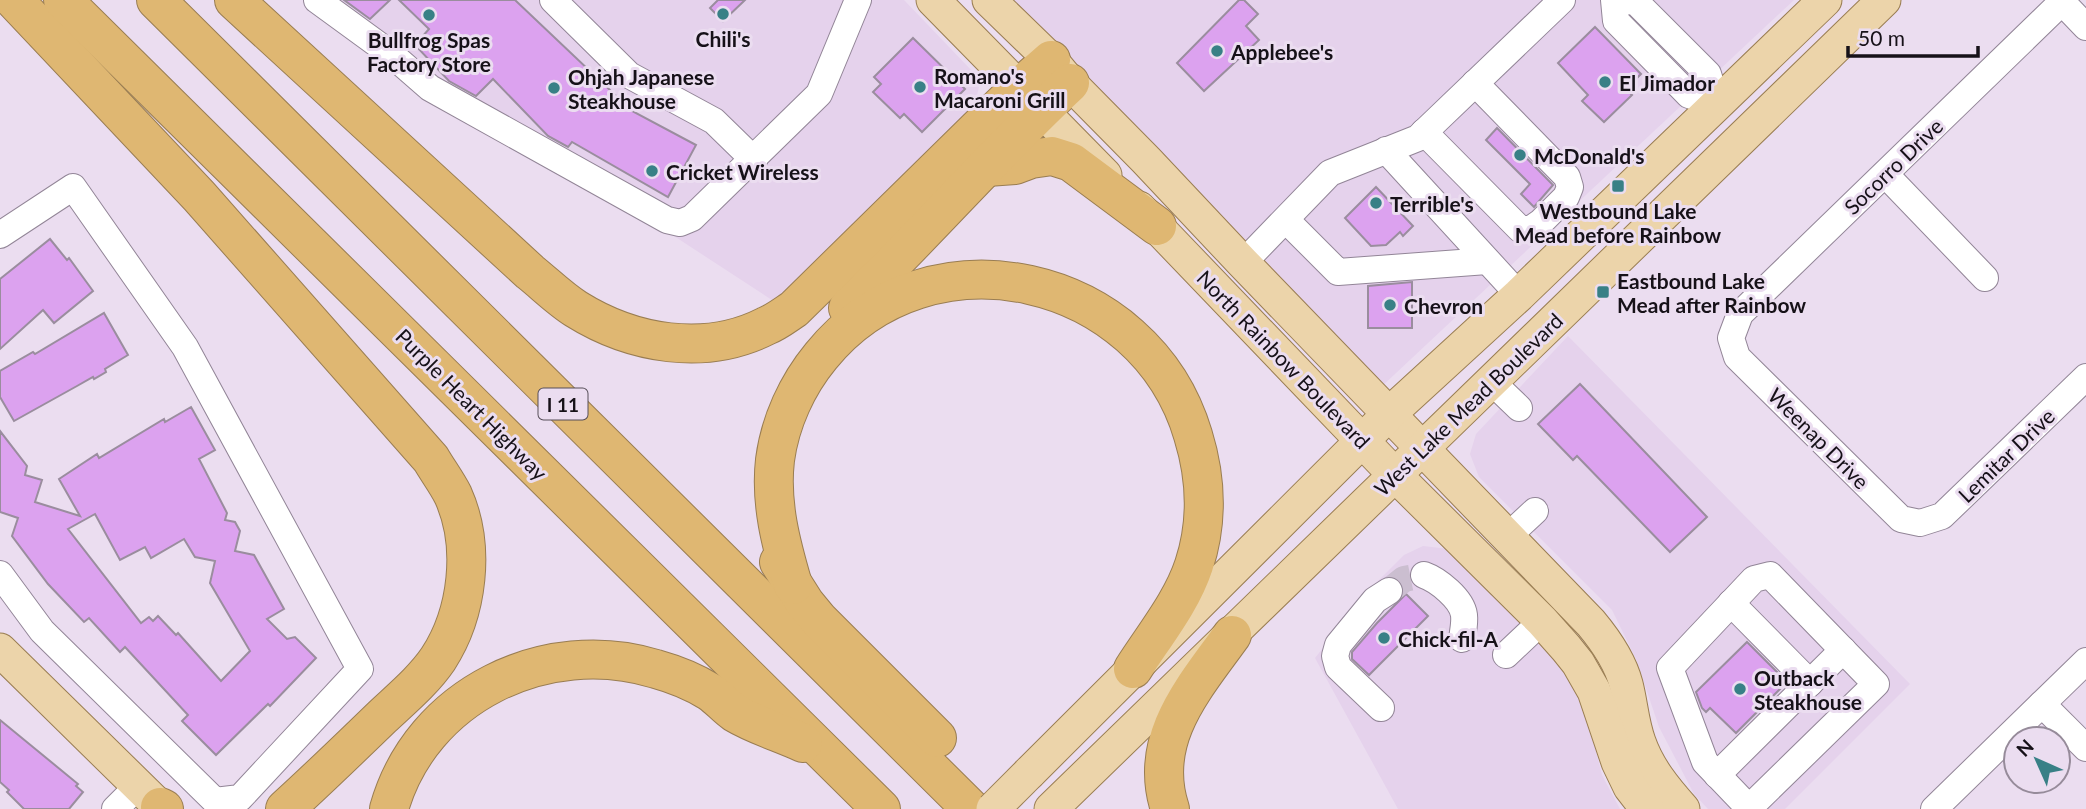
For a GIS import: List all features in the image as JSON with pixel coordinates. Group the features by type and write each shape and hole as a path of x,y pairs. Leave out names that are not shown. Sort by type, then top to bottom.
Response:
{"highway":[{"path":"14,0 208,206 431,459 453,495 464,529 464,595 454,627 437,660 410,691 285,809"},
{"name":"Purple Heart Highway","path":"62,0 881,809"},
{"name":"I 11","path":"156,0 971,809"},
{"path":"234,0 530,272 574,308 612,329 652,340 695,344 731,338 765,327 794,309 1060,72"},
{"path":"1008,809 820,620 793,585 775,555 763,498 763,447 774,404 790,373 820,335 891,267 987,167 1030,99"},
{"path":"987,167 1015,165 1052,156 1071,162 1157,226"},
{"path":"793,585 776,517 775,461 780,434 799,387 828,348 856,321 892,298 934,285 995,281 1039,287 1058,292 1098,311 1118,324 1145,349 1181,400 1200,462 1204,483 1202,526 1194,567 1179,597 1133,670"},
{"path":"1170,809 1164,779 1164,756 1171,731 1187,698 1232,635"},
{"path":"389,809 408,764 447,715 501,678 556,661 608,659 658,669 712,693 734,713 825,752"}],"main road":[{"name":"North Rainbow Boulevard","path":"933,0 1157,226 1394,474 1542,621 1578,663 1594,691 1607,735 1626,779 1647,809"},
{"name":"North Rainbow Boulevard","path":"989,0 1191,206 1388,415 1579,609 1605,640 1618,661 1626,682 1640,744 1657,779 1683,809"},
{"name":"West Lake Mead Boulevard","path":"993,809 1388,415 1519,295 1726,114 1825,0"},
{"name":"West Lake Mead Boulevard","path":"1055,805 1884,0"},
{"path":"1590,287 1655,200 1726,114 1826,35 1858,26"},
{"path":"0,650 156,803"}],"street":[{"path":"317,0 391,54 430,88 667,220 680,223 692,218 819,94 858,0"},
{"path":"552,0 629,75 714,121 754,160"},
{"path":"1243,263 1330,173 1421,135 1562,0"},
{"path":"1614,0 1616,21 1689,95 1726,114"},
{"path":"1621,0 1636,2 1708,74 1726,114"},
{"path":"2063,1 2086,27"},
{"name":"Socorro Drive","path":"1731,338 1740,314 2063,1"},
{"path":"1421,135 1510,224 1520,229 1531,229 1541,222 1566,197 1570,187 1567,177 1475,83"},
{"path":"1386,150 1519,295"},
{"path":"1885,174 1985,278"},
{"path":"0,235 73,187 185,347 360,669 240,799 215,801 42,631 0,574"},
{"path":"1286,220 1338,271 1484,257 1510,224"},
{"name":"Weenap Drive","path":"1731,338 1737,357 1901,519 1920,523"},
{"name":"Lemitar Drive","path":"1920,523 1942,516 2086,377"},
{"path":"1492,382 1520,408"},
{"path":"1508,536 1535,511"},
{"path":"1424,575 1437,581 1462,609 1462,639"},
{"path":"1770,575 1843,650 1876,684 1748,808 1705,762 1670,668 1754,579 1770,575"},
{"path":"1381,708 1338,667 1335,656 1338,645 1375,600 1389,591"},
{"path":"1731,603 1810,682"},
{"path":"1506,654 1542,621"},
{"path":"1717,775 1843,650"},
{"path":"1934,809 2086,661"},
{"path":"2042,704 2086,748"},
{"path":"115,809 156,803"}],"shaded area":[{"path":"313,0 904,0 973,72 979,87 974,108 778,304"},
{"path":"992,0 1794,0 1379,389"},
{"path":"1568,336 1910,684 1785,809 1708,809 1694,794 1659,727 1636,659 1612,610 1479,477 1470,454 1476,434"},
{"path":"1423,546 1449,549 1563,663 1584,704 1602,775 1620,809 1398,809 1315,658 1368,591 1404,555"}],"building":[{"path":"344,0 390,0 370,19"},
{"path":"399,0 515,0 632,111 696,145 668,197 572,142 568,147 548,136 493,79 476,96 449,81 415,45 429,29"},
{"name":"Chili's","path":"718,0 745,0 723,21 710,8"},
{"name":"Applebee's","path":"1239,0 1244,0 1258,14 1246,26 1259,40 1204,91 1177,63"},
{"name":"El Jimador","path":"1595,27 1641,74 1626,89 1632,95 1604,122 1582,101 1588,95 1558,63"},
{"name":"Romano's Macaroni Grill","path":"913,38 965,89 922,132 904,114 900,118 873,92 881,84 874,77"},
{"path":"1497,128 1553,185 1534,207 1521,194 1530,184 1486,140"},
{"name":"Terrible's","path":"1376,187 1413,226 1403,236 1400,232 1386,245 1371,246 1345,218"},
{"path":"50,239 67,260 69,258 93,291 54,323 43,310 0,349 0,279"},
{"path":"1412,282 1412,328 1368,328 1368,286"},
{"path":"104,313 128,355 94,379 93,377 14,421 0,397 0,371 33,352 35,354"},
{"path":"1580,384 1707,517 1670,552 1577,456 1573,460 1538,424"},
{"path":"191,407 215,450 199,459 227,513 225,520 235,522 240,531 235,551 254,555 284,609 267,619 287,639 295,637 316,658 270,706 268,704 216,755 182,721 188,715 125,647 120,652 89,618 84,622 48,584 12,536 18,518 0,512 0,431 27,466 25,475 42,480 35,502 80,516 59,479 97,454 99,458 164,419 165,422","holes":["95,514 120,560 145,547 151,558 184,539 195,557 215,561 210,583 250,651 221,681 178,633 176,635 158,616 153,621 149,617 141,623 68,529"]},
{"name":"Chick-fil-A","path":"1406,594 1428,616 1369,675 1352,659 1352,652"},
{"name":"Outback Steakhouse","path":"1747,642 1787,682 1736,733 1710,708 1706,712 1702,708 1696,692"},
{"path":"0,720 78,784 76,786 83,792 69,809 24,809 7,792 9,790 0,782"}],"tunnel":[{"path":"1389,591 1404,579 1424,575"}],"place":[{"name":"Chili's","path":"723,14"},
{"name":"Bullfrog Spas Factory Store","path":"429,15"},
{"name":"Applebee's","path":"1217,51"},
{"name":"El Jimador","path":"1605,82"},
{"name":"Romano's Macaroni Grill","path":"920,87"},
{"name":"Ohjah Japanese Steakhouse","path":"554,88"},
{"name":"McDonald's","path":"1520,155"},
{"name":"Cricket Wireless","path":"652,171"},
{"name":"Westbound Lake Mead before Rainbow","path":"1618,186"},
{"name":"Terrible's","path":"1376,203"},
{"name":"Eastbound Lake Mead after Rainbow","path":"1603,292"},
{"name":"Chevron","path":"1390,305"},
{"name":"Chick-fil-A","path":"1384,638"},
{"name":"Outback Steakhouse","path":"1740,689"}]}
